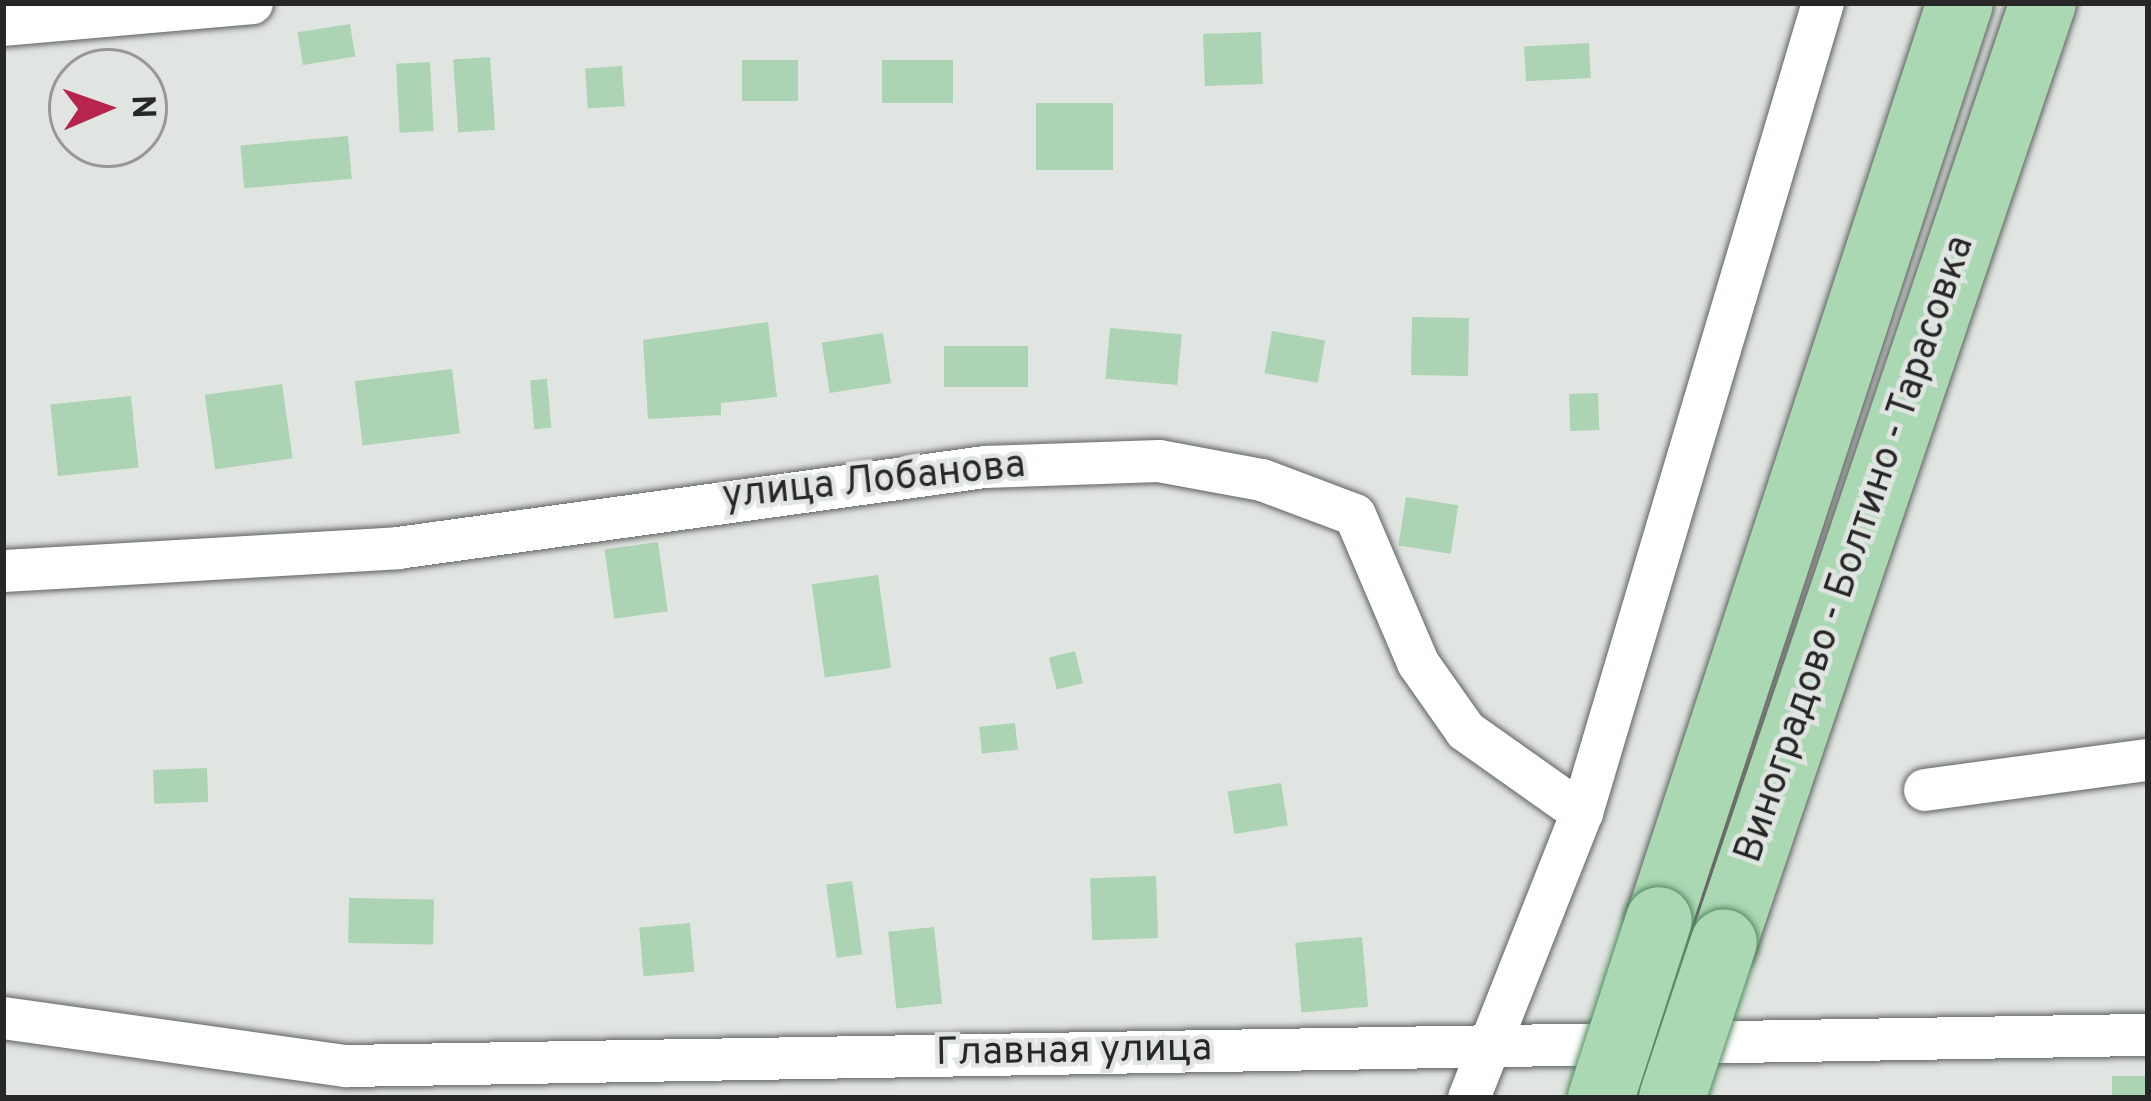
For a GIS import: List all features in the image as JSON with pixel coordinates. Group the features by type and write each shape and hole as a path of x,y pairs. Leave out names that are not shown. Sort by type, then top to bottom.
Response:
{"main road":[{"name":"Виноградово - Болтино - Тарасовка","path":"1601,1098 1960,3"},
{"name":"Виноградово - Болтино - Тарасовка","path":"1672,1098 2043,3"}],"street":[{"path":"3,25 252,3"},
{"path":"1469,1098 1582,813 1823,3"},
{"name":"улица Лобанова","path":"3,571 398,548 985,467 1160,461 1262,479 1354,515 1418,663 1466,731 1582,813"},
{"path":"1925,790 2148,760"},
{"name":"Главная улица","path":"3,1018 346,1066 2148,1035"}],"building":[{"path":"350,24 355,57 303,65 298,32"},
{"path":"1261,32 1263,84 1205,86 1203,34"},
{"path":"1589,43 1591,78 1526,81 1524,46"},
{"path":"490,57 495,130 458,132 453,60"},
{"path":"742,60 798,60 798,101 742,101"},
{"path":"882,60 953,60 953,103 882,103"},
{"path":"430,62 434,131 400,133 396,64"},
{"path":"622,66 625,106 588,108 585,69"},
{"path":"1036,103 1113,103 1113,170 1036,170"},
{"path":"348,136 352,179 244,188 240,145"},
{"path":"1412,317 1469,318 1468,376 1411,375"},
{"path":"768,322 777,397 721,403 721,415 648,419 643,340"},
{"path":"1110,328 1182,334 1177,385 1106,379"},
{"path":"1272,331 1325,340 1318,383 1265,373"},
{"path":"883,333 891,383 830,393 822,343"},
{"path":"944,346 1028,346 1028,387 944,387"},
{"path":"452,369 460,434 363,445 355,381"},
{"path":"547,379 551,428 534,429 530,380"},
{"path":"282,384 292,458 215,469 205,395"},
{"path":"1598,393 1599,430 1570,431 1569,394"},
{"path":"131,396 139,468 58,476 50,404"},
{"path":"1406,497 1458,505 1451,554 1398,545"},
{"path":"658,542 668,611 614,619 605,550"},
{"path":"878,575 891,668 825,677 812,584"},
{"path":"1075,651 1083,683 1057,690 1049,658"},
{"path":"1015,723 1018,750 982,754 979,727"},
{"path":"207,768 208,802 154,804 153,770"},
{"path":"1281,783 1288,825 1234,834 1228,791"},
{"path":"1156,876 1158,938 1092,940 1090,878"},
{"path":"852,881 862,954 837,958 826,885"},
{"path":"349,898 434,899 433,944 348,943"},
{"path":"690,923 694,972 643,976 639,927"},
{"path":"934,927 942,1004 896,1008 888,932"},
{"path":"1362,937 1368,1007 1301,1013 1295,943"},
{"path":"2112,1076 2148,1076 2148,1098 2112,1098"}]}
